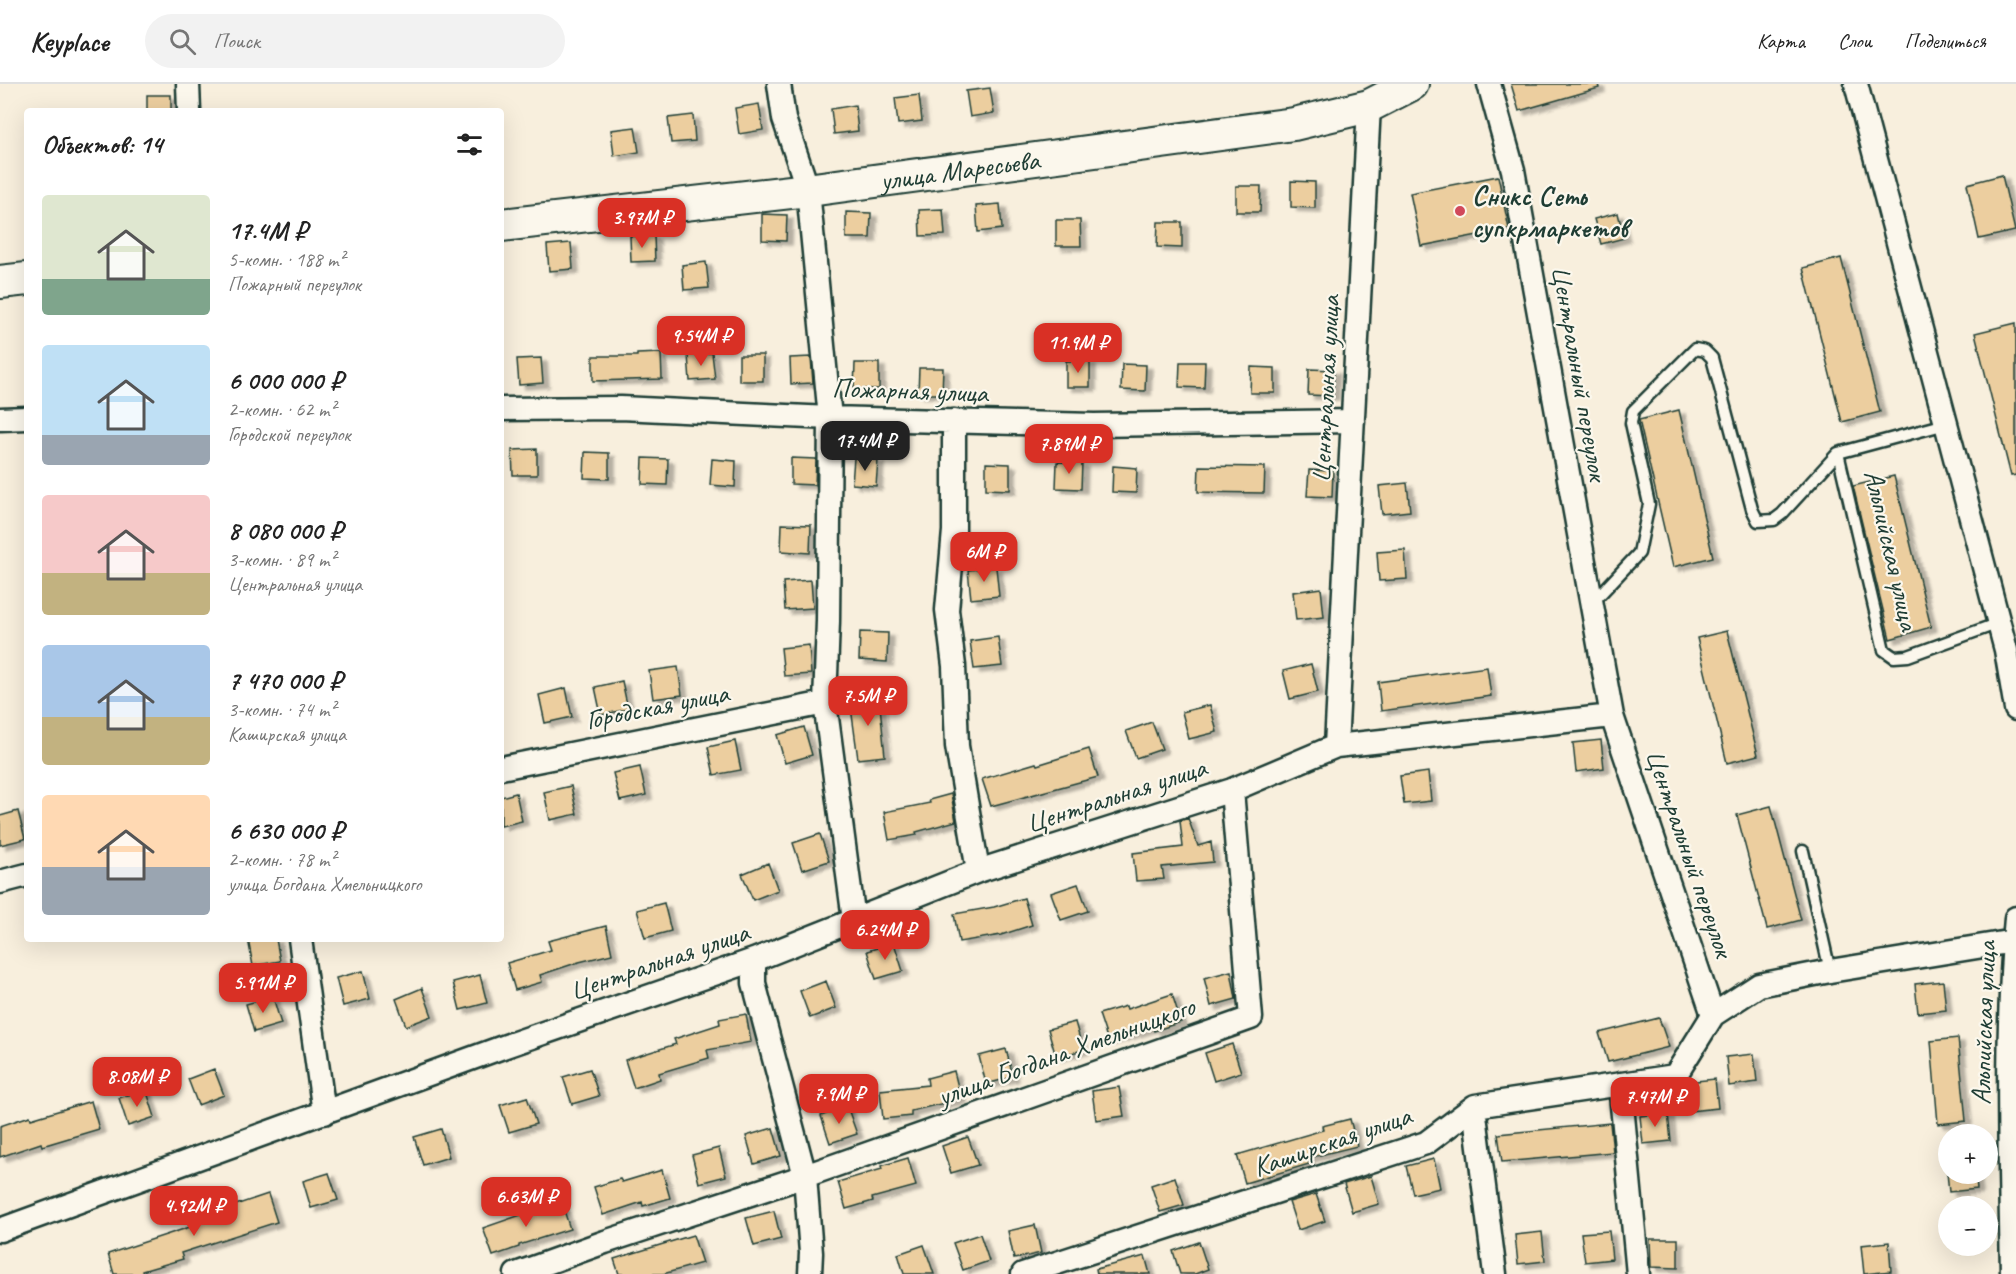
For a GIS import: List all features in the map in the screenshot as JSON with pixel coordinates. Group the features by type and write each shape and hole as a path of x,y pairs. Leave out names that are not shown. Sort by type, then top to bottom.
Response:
{"street":[{"path":"188,84 189,108"},
{"path":"779,84 784,119 808,190 830,418 825,703 854,920"},
{"name":"улица Маресьева","path":"504,225 808,190 1294,124 1369,106 1412,84"},
{"name":"Центральный переулок","path":"1488,84 1513,170 1612,716 1713,1015"},
{"path":"1856,84 1999,622 2016,709"},
{"name":"Центральная улица","path":"1336,746 1369,106"},
{"path":"0,282 24,279"},
{"name":"Пожарная улица","path":"504,409 621,408 830,418 1094,425 1353,421"},
{"path":"0,419 24,418"},
{"path":"954,421 954,531 947,610 954,666 957,746 978,871"},
{"name":"Городская улица","path":"504,767 825,703"},
{"name":"Центральная улица","path":"0,1230 503,1047 754,960 978,871 1232,790 1336,746 1612,716"},
{"name":"улица Богдана Хмельницкого","path":"516,1274 805,1176 1251,1018 1232,790"},
{"path":"0,882 24,876"},
{"name":"Альпийская улица","path":"2012,1274 2010,1148 2016,918"},
{"name":"Каширская улица","path":"1023,1274 1426,1143 1474,1107 1675,1076 1713,1015 1759,985 2014,941"},
{"path":"300,942 324,1113"},
{"path":"754,960 754,983 805,1176 811,1253 810,1274"},
{"path":"1620,1084 1638,1274"},
{"path":"1474,1107 1495,1274"}],"lane":[{"name":"Центральный переулок","path":"1592,604 1639,553 1649,504 1631,423 1633,411 1695,349 1705,351 1712,358 1752,509 1758,521 1774,520 1782,514 1838,453"},
{"name":"Альпийская улица","path":"1946,424 1838,453 1884,650 1894,657 1908,656 1999,622"},
{"path":"1803,851 1830,971"}],"building":[{"path":"1511,84 1598,84 1599,88 1519,111"},
{"path":"990,88 994,113 970,117 966,91"},
{"path":"147,95 171,95 171,108 147,108"},
{"path":"919,95 922,121 898,124 895,98"},
{"path":"759,104 763,130 739,134 735,108"},
{"path":"855,105 858,131 834,134 831,109"},
{"path":"693,115 695,141 671,143 668,118"},
{"path":"635,127 639,152 614,156 611,130"},
{"path":"2002,175 2015,231 1979,239 1967,184"},
{"name":"Сникс Сеть супкрмаркетов","path":"1498,176 1509,229 1421,246 1410,193"},
{"path":"1291,181 1315,182 1315,208 1291,207"},
{"path":"1236,186 1261,186 1260,212 1236,212"},
{"path":"1000,204 1002,229 978,232 976,206"},
{"path":"943,209 945,235 920,236 919,210"},
{"path":"846,212 871,213 870,238 846,238"},
{"path":"1618,213 1624,238 1601,244 1594,219"},
{"path":"762,214 787,215 786,241 762,240"},
{"path":"1056,220 1080,220 1081,246 1056,246"},
{"path":"1158,222 1182,222 1182,248 1157,247"},
{"path":"630,236 654,236 655,261 631,262"},
{"path":"571,243 573,269 549,271 547,245"},
{"path":"1841,258 1880,412 1842,422 1803,268"},
{"path":"706,262 709,288 684,290 682,265"},
{"path":"2016,323 2016,475 2011,476 1975,333"},
{"path":"661,353 662,379 593,381 593,356 637,356 637,354"},
{"path":"712,353 715,379 690,381 688,355"},
{"path":"739,355 763,355 763,381 739,381"},
{"path":"811,357 813,383 791,384 790,358"},
{"path":"541,358 543,383 519,385 517,359"},
{"path":"1066,361 1090,361 1090,387 1066,387"},
{"path":"1180,362 1205,362 1204,388 1179,387"},
{"path":"855,363 879,363 879,389 854,389"},
{"path":"1122,364 1146,365 1145,391 1121,390"},
{"path":"1251,367 1275,368 1275,393 1250,393"},
{"path":"919,368 943,368 942,394 918,394"},
{"path":"1309,369 1334,370 1333,396 1308,395"},
{"path":"1679,410 1713,557 1673,567 1639,420"},
{"path":"537,449 537,475 513,475 512,450"},
{"path":"585,452 609,453 609,479 584,478"},
{"path":"643,458 668,459 667,485 642,484"},
{"path":"791,458 816,459 815,485 791,484"},
{"path":"854,458 878,460 876,486 852,484"},
{"path":"712,459 736,461 735,487 710,485"},
{"path":"1057,462 1082,463 1081,489 1056,488"},
{"path":"986,463 1010,464 1010,490 986,489"},
{"path":"1113,466 1137,468 1136,493 1112,492"},
{"path":"1199,466 1265,467 1264,493 1198,492"},
{"path":"1309,470 1333,471 1332,497 1307,496"},
{"path":"1894,476 1931,627 1890,639 1853,486"},
{"path":"1407,483 1410,511 1382,514 1379,486"},
{"path":"782,524 811,525 810,553 781,551"},
{"path":"1405,550 1407,579 1379,581 1377,552"},
{"path":"996,567 999,596 971,599 968,570"},
{"path":"811,580 813,608 785,610 783,582"},
{"path":"1321,588 1324,617 1296,620 1293,592"},
{"path":"1727,631 1758,755 1727,763 1697,638"},
{"path":"860,632 888,633 887,662 859,660"},
{"path":"998,637 1002,666 974,669 970,641"},
{"path":"809,645 811,674 784,676 781,648"},
{"path":"1311,664 1318,692 1290,699 1283,671"},
{"path":"678,667 682,695 653,699 649,671"},
{"path":"1487,667 1491,696 1381,711 1378,682"},
{"path":"622,681 628,709 601,715 595,687"},
{"path":"566,688 572,717 545,723 539,695"},
{"path":"879,696 885,756 858,759 850,700"},
{"path":"1210,705 1217,732 1189,739 1182,712"},
{"path":"1152,722 1162,749 1136,758 1126,731"},
{"path":"804,727 812,755 785,763 777,735"},
{"path":"1601,740 1604,768 1576,772 1573,743"},
{"path":"735,741 741,770 714,775 708,747"},
{"path":"1089,749 1098,777 991,806 982,779"},
{"path":"640,767 646,795 620,801 613,773"},
{"path":"1428,772 1431,801 1404,804 1400,776"},
{"path":"571,786 577,814 550,820 544,792"},
{"path":"516,793 522,821 504,825 504,796"},
{"path":"951,794 956,821 916,832 917,835 889,840 884,812 930,803 929,800"},
{"path":"1771,806 1801,920 1767,929 1737,815"},
{"path":"18,811 24,839 0,845 0,816"},
{"path":"1188,818 1198,846 1211,842 1213,862 1162,867 1164,879 1136,881 1133,853 1183,847 1180,821"},
{"path":"820,834 829,861 802,870 793,843"},
{"path":"768,863 778,890 753,900 742,874"},
{"path":"1078,884 1088,911 1061,920 1051,893"},
{"path":"1024,898 1032,925 1001,935 959,942 954,914 994,907"},
{"path":"664,903 671,931 645,938 637,910"},
{"path":"606,926 612,954 540,975 542,982 515,990 507,963 551,950 548,941"},
{"path":"249,942 277,942 280,961 253,966"},
{"path":"894,943 903,971 876,979 867,951"},
{"path":"363,971 370,999 343,1006 336,978"},
{"path":"1231,971 1236,999 1211,1006 1204,978"},
{"path":"480,975 487,1003 460,1010 453,982"},
{"path":"826,981 836,1008 810,1018 800,991"},
{"path":"1943,981 1946,1010 1918,1013 1915,984"},
{"path":"422,988 432,1016 406,1026 396,999"},
{"path":"1172,994 1181,1022 1154,1031 1153,1027 1108,1041 1099,1014 1126,1006 1127,1009"},
{"path":"273,997 281,1024 254,1032 246,1004"},
{"path":"746,1014 751,1042 707,1050 709,1058 659,1073 660,1079 634,1088 625,1060 676,1044 674,1039 720,1024 719,1019"},
{"path":"1659,1018 1669,1047 1608,1062 1599,1033"},
{"path":"1075,1022 1083,1050 1056,1057 1048,1029"},
{"path":"1958,1038 1966,1121 1938,1124 1931,1041"},
{"path":"1232,1044 1241,1072 1214,1081 1205,1053"},
{"path":"1006,1049 1013,1077 986,1084 979,1056"},
{"path":"1754,1054 1757,1082 1729,1086 1726,1057"},
{"path":"214,1069 224,1095 198,1105 188,1079"},
{"path":"590,1069 599,1096 572,1104 563,1077"},
{"path":"954,1071 961,1099 911,1111 911,1116 883,1119 880,1090 928,1085 927,1078"},
{"path":"1715,1079 1718,1108 1690,1111 1687,1082"},
{"path":"1119,1087 1124,1116 1096,1120 1092,1091"},
{"path":"146,1089 155,1117 128,1126 119,1098"},
{"path":"527,1097 536,1124 509,1132 500,1105"},
{"path":"91,1101 99,1129 42,1146 41,1143 0,1157 0,1126"},
{"path":"847,1106 857,1134 830,1143 821,1116"},
{"path":"1668,1113 1671,1141 1643,1144 1640,1116"},
{"path":"1350,1119 1357,1146 1308,1158 1309,1164 1245,1183 1237,1155 1323,1130 1322,1126"},
{"path":"1610,1123 1613,1152 1502,1162 1498,1134"},
{"path":"773,1128 781,1156 754,1164 746,1136"},
{"path":"441,1129 449,1157 423,1165 414,1137"},
{"path":"968,1137 978,1165 951,1173 942,1146"},
{"path":"719,1148 726,1176 699,1183 692,1155"},
{"path":"908,1158 916,1186 872,1198 873,1201 846,1209 838,1182 882,1169 881,1166"},
{"path":"1434,1159 1440,1188 1413,1194 1406,1166"},
{"path":"662,1170 670,1198 643,1206 642,1202 603,1215 594,1187 620,1179 622,1182"},
{"path":"329,1173 338,1200 311,1208 303,1181"},
{"path":"1371,1176 1379,1204 1352,1212 1344,1184"},
{"path":"1175,1177 1184,1205 1160,1212 1151,1185"},
{"path":"1948,1184 1976,1184 1977,1189 1949,1192"},
{"path":"268,1194 277,1222 181,1253 183,1259 142,1271 143,1274 114,1274 108,1254 199,1224 197,1218"},
{"path":"1316,1194 1325,1221 1298,1230 1289,1202"},
{"path":"561,1201 570,1229 493,1256 483,1228"},
{"path":"774,1211 781,1239 754,1246 746,1218"},
{"path":"1035,1225 1041,1253 1014,1259 1008,1231"},
{"path":"1609,1231 1612,1259 1585,1262 1581,1233"},
{"path":"1542,1232 1545,1261 1518,1264 1515,1235"},
{"path":"980,1234 989,1261 963,1270 953,1243"},
{"path":"693,1235 702,1263 663,1274 619,1274 614,1259"},
{"path":"1650,1239 1678,1239 1678,1268 1651,1267"},
{"path":"1199,1242 1208,1269 1195,1274 1180,1274 1173,1251"},
{"path":"1889,1242 1891,1271 1864,1274 1861,1245"},
{"path":"924,1245 934,1274 904,1274 898,1254"},
{"path":"1145,1256 1150,1274 1097,1274 1096,1269"}],"place":[{"name":"Сникс Сеть супкрмаркетов","path":"1460,211"}]}
